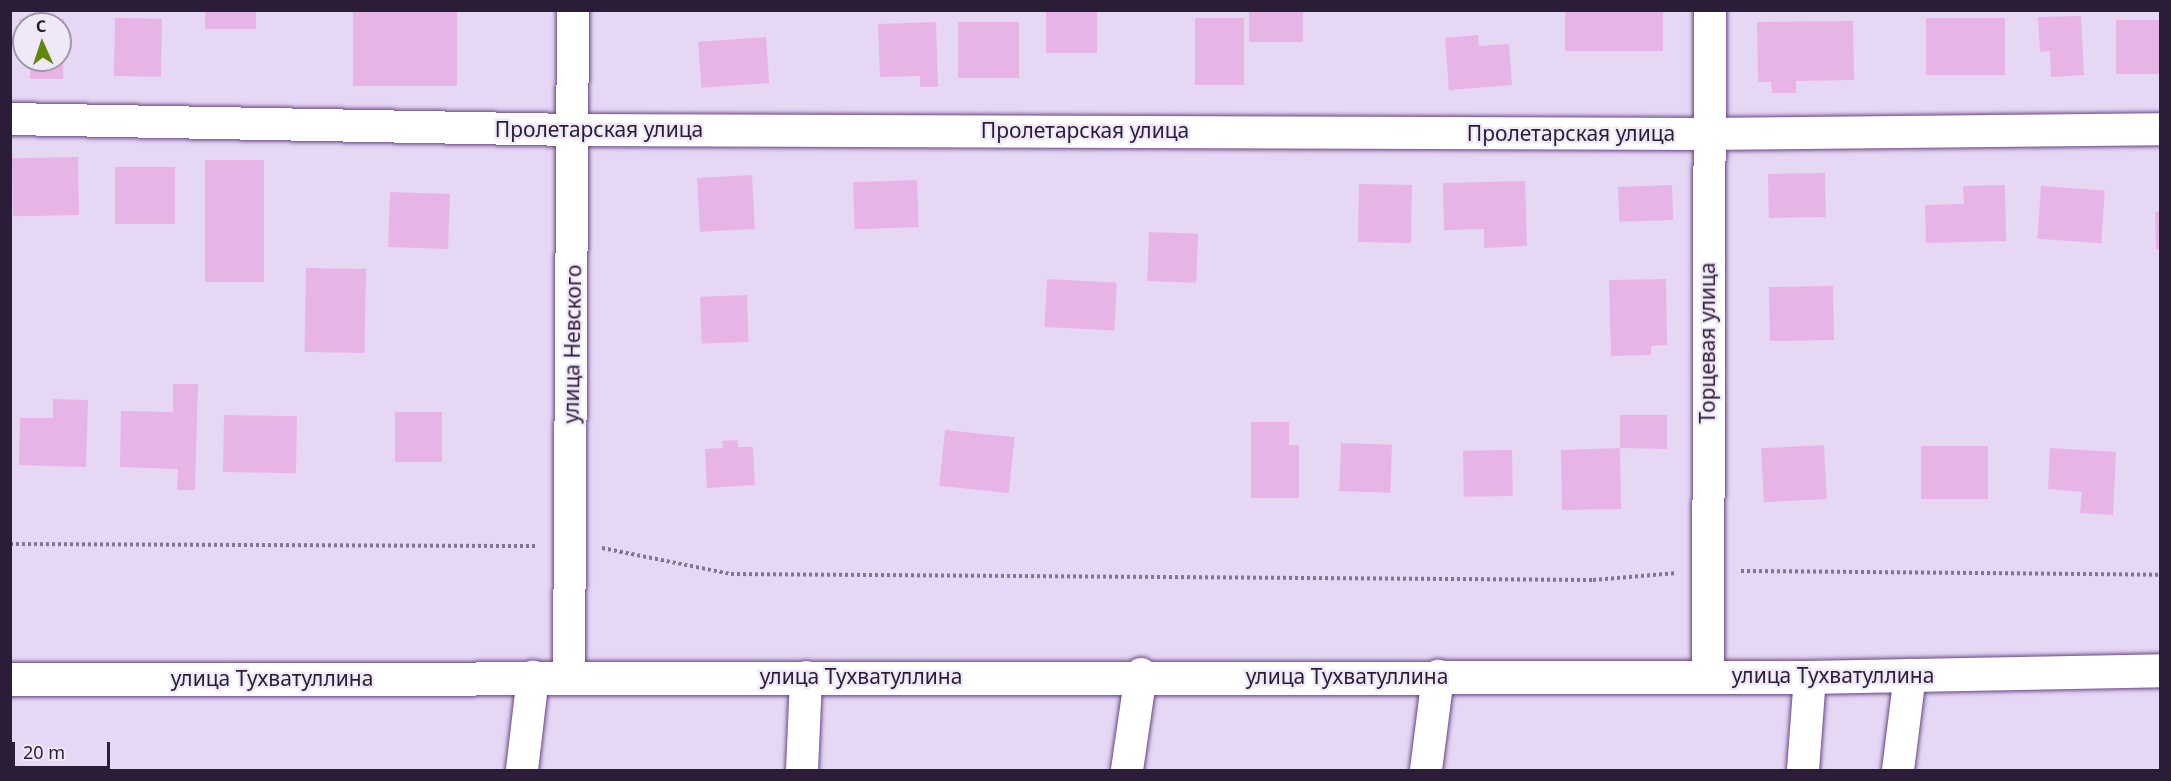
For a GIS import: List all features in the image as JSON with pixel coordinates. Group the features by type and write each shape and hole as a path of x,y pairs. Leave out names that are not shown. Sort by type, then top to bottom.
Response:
{"main road":[{"name":"улица Тухватуллина","path":"10,679 1141,674 1810,677 2160,670"}],"street":[{"name":"улица Невского","path":"568,676 574,130 573,10"},
{"name":"Торцевая улица","path":"1708,676 1707,134 1710,10"},
{"name":"Пролетарская улица","path":"10,119 574,130 1707,134 2160,129"},
{"path":"1127,771 1141,674"},
{"path":"1898,771 1910,675"},
{"path":"1426,771 1438,676"},
{"path":"522,771 532,677"},
{"path":"802,771 806,677"},
{"path":"1803,771 1810,677"}],"path":[{"path":"10,544 570,546 606,548 731,574 1593,580 1708,571 2160,575"}],"building":[{"path":"205,10 256,10 256,29 205,29"},
{"path":"353,10 457,10 457,86 353,86"},
{"path":"1046,10 1097,10 1097,53 1046,53"},
{"path":"1249,10 1303,10 1303,42 1249,42"},
{"path":"1565,10 1663,10 1663,51 1565,51"},
{"path":"2081,16 2084,75 2051,77 2050,51 2040,52 2038,17"},
{"path":"115,18 162,19 161,77 114,76"},
{"path":"1195,18 1244,18 1244,85 1195,85"},
{"path":"1926,18 2005,18 2005,75 1926,75"},
{"path":"2116,20 2160,20 2160,74 2116,74"},
{"path":"1853,21 1854,80 1796,81 1796,93 1772,93 1771,82 1758,82 1757,22"},
{"path":"936,22 938,87 920,87 920,76 880,77 878,24"},
{"path":"958,22 1019,22 1019,78 958,78"},
{"path":"1478,35 1479,46 1509,44 1512,85 1449,90 1445,38"},
{"path":"766,37 769,83 701,88 698,42"},
{"path":"30,72 63,72 63,79 30,79"},
{"path":"78,157 79,215 13,216 12,158"},
{"path":"205,160 264,160 264,282 205,282"},
{"path":"115,167 175,167 175,224 115,224"},
{"path":"1825,173 1826,217 1769,218 1768,174"},
{"path":"752,175 755,229 700,232 697,178"},
{"path":"917,180 919,227 855,229 853,182"},
{"path":"1525,181 1527,246 1484,248 1484,229 1444,230 1443,183"},
{"path":"1359,184 1412,185 1411,243 1358,242"},
{"path":"1672,185 1673,220 1619,222 1618,187"},
{"path":"2005,185 2006,241 1926,243 1925,205 1964,204 1963,186"},
{"path":"2041,186 2105,190 2101,243 2037,239"},
{"path":"390,192 450,194 448,249 388,247"},
{"path":"2160,211 2160,249 2156,249 2155,212"},
{"path":"1149,232 1198,234 1196,283 1147,281"},
{"path":"306,268 366,269 365,353 305,352"},
{"path":"1047,279 1117,283 1114,331 1044,327"},
{"path":"1666,279 1667,345 1651,346 1651,355 1611,356 1609,280"},
{"path":"1833,286 1834,340 1770,341 1769,287"},
{"path":"747,295 749,342 702,344 700,297"},
{"path":"173,384 198,384 195,490 177,490 178,469 120,467 121,411 173,412"},
{"path":"53,399 88,400 86,467 19,465 20,418 53,418"},
{"path":"395,412 442,412 442,462 395,462"},
{"path":"224,415 297,416 296,473 223,472"},
{"path":"1620,415 1667,415 1667,449 1620,448"},
{"path":"1251,422 1289,422 1289,445 1299,445 1299,498 1251,498"},
{"path":"945,430 1015,437 1009,493 939,486"},
{"path":"737,440 738,447 753,447 755,485 707,488 705,449 723,448 722,441"},
{"path":"1341,443 1392,445 1390,493 1339,491"},
{"path":"1824,445 1827,499 1764,502 1761,448"},
{"path":"1921,446 1988,446 1988,499 1921,499"},
{"path":"1620,448 1621,509 1562,510 1561,450"},
{"path":"2050,448 2116,452 2113,515 2080,513 2082,492 2048,489"},
{"path":"1512,450 1513,496 1464,497 1463,451"}]}
